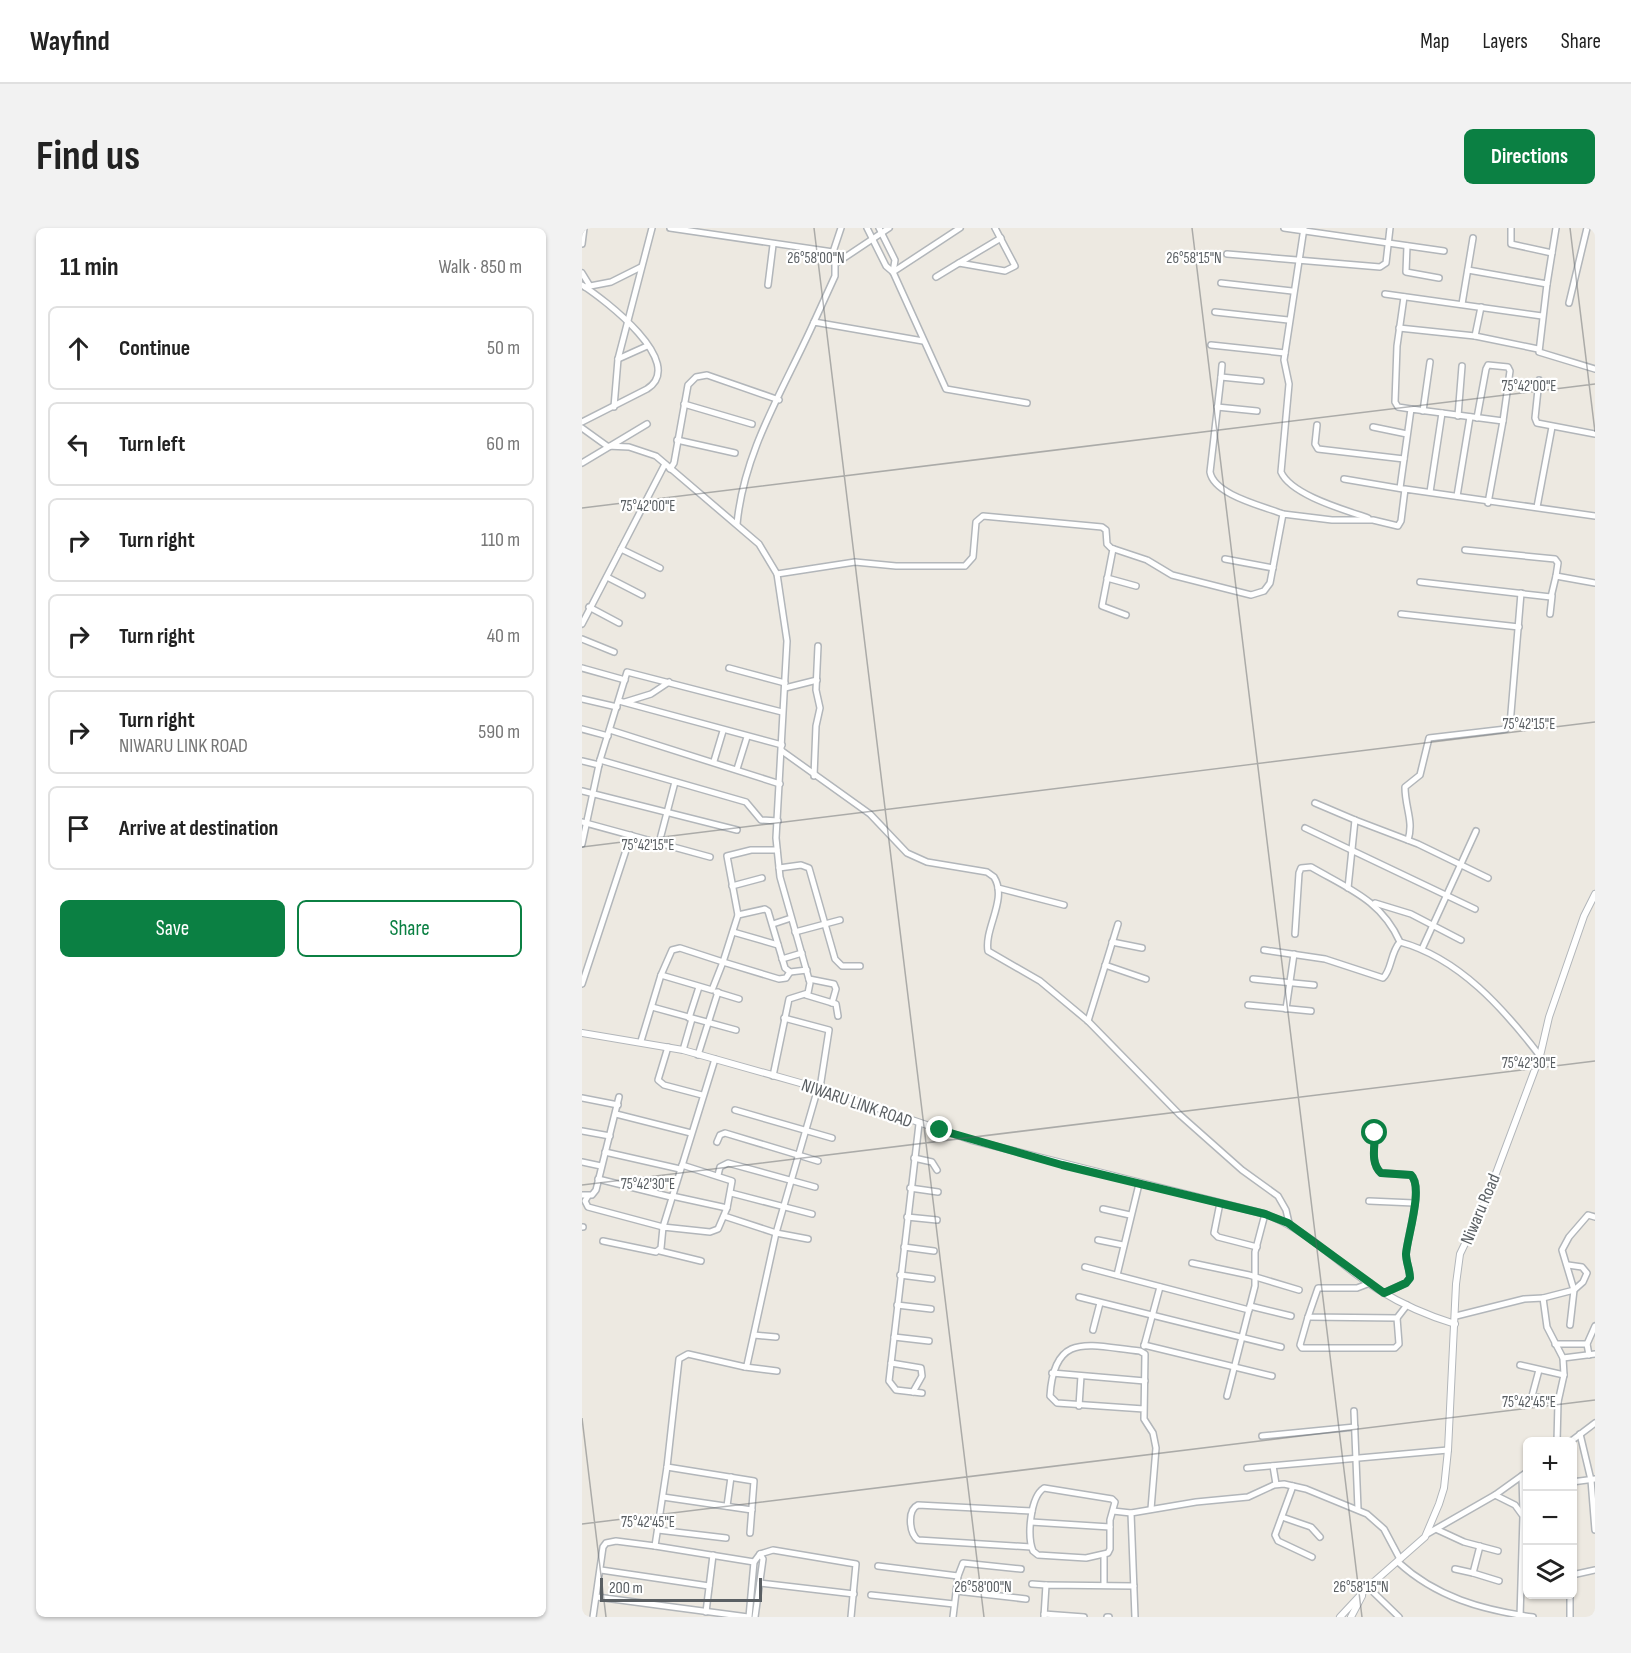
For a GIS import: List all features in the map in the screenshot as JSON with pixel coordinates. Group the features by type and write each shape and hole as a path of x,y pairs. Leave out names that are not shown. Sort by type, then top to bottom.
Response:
{"street":[{"path":"582,244 584,228"},
{"path":"614,407 618,359 652,228"},
{"path":"670,228 773,245 833,252"},
{"path":"737,524 740,494 753,448 779,400 835,276 833,252 841,228"},
{"path":"867,228 886,266 893,272 946,389 1027,403"},
{"path":"835,264 880,230 889,228"},
{"path":"893,272 960,228"},
{"path":"959,263 1005,272 1015,266 995,228"},
{"path":"1284,228 1304,229 1444,251"},
{"path":"1227,254 1380,267 1386,263 1390,228"},
{"path":"1511,228 1511,244 1552,253"},
{"path":"1538,349 1556,228"},
{"path":"1569,303 1587,228"},
{"path":"1304,229 1288,320 1285,354 1289,384 1280,465 1283,476 1290,485 1373,520"},
{"path":"880,230 895,260 893,272"},
{"path":"936,277 1000,238"},
{"path":"1462,304 1473,238"},
{"path":"768,285 773,245"},
{"path":"1407,246 1406,272 1439,279"},
{"path":"586,286 611,282 641,267"},
{"path":"1468,270 1547,284"},
{"path":"582,273 586,286 629,321 647,346 655,360 657,380 647,389 582,422"},
{"path":"1221,283 1292,291"},
{"path":"1385,294 1542,316"},
{"path":"1404,297 1399,328 1395,402 1398,407 1503,421"},
{"path":"1475,336 1480,307"},
{"path":"1215,312 1288,320"},
{"path":"814,322 923,341"},
{"path":"1399,328 1475,336 1538,349 1547,356 1595,369"},
{"path":"1211,345 1285,354"},
{"path":"618,359 647,346"},
{"path":"1423,411 1430,362"},
{"path":"1457,496 1486,369 1493,363 1508,367 1510,371 1488,503"},
{"path":"1222,365 1210,472 1213,483 1224,491 1283,514 1332,520 1373,520 1400,525 1404,459 1411,409"},
{"path":"1458,416 1462,366"},
{"path":"670,469 674,463 688,385 696,377 707,375 779,400"},
{"path":"1221,377 1261,381"},
{"path":"1539,380 1536,421 1552,427 1595,434"},
{"path":"684,404 752,424"},
{"path":"1217,407 1257,411"},
{"path":"1430,492 1442,413"},
{"path":"582,463 647,424"},
{"path":"1317,425 1315,444 1318,450 1404,459"},
{"path":"1373,427 1407,434"},
{"path":"1537,507 1552,427"},
{"path":"582,428 607,446 646,450 665,464 759,544 777,574 786,626 777,850 790,918 809,979 810,989 806,995"},
{"path":"677,440 735,453"},
{"path":"582,624 665,464"},
{"path":"1344,478 1488,503 1537,507 1595,516"},
{"path":"777,574 855,562 896,566 965,566 973,557 976,522 983,516 1102,527 1106,530 1107,544 1113,549 1147,560 1172,575 1251,595 1268,588 1283,514"},
{"path":"621,549 660,568"},
{"path":"1113,549 1102,606 1126,615"},
{"path":"1465,550 1555,559 1558,562 1550,614"},
{"path":"1224,560 1273,568"},
{"path":"1556,576 1595,584"},
{"path":"607,577 642,595"},
{"path":"1107,578 1136,586"},
{"path":"1420,582 1552,596"},
{"path":"1408,840 1411,824 1405,807 1405,787 1420,775 1429,738 1506,729 1510,725 1521,593"},
{"path":"590,607 619,624"},
{"path":"1401,614 1519,627"},
{"path":"582,639 614,652"},
{"path":"814,776 816,726 820,711 817,680 818,646"},
{"path":"582,668 625,680"},
{"path":"729,668 785,686 817,680"},
{"path":"582,844 584,823 609,733 621,703 627,672 782,712"},
{"path":"621,703 651,694 669,682"},
{"path":"582,699 621,703 782,748 814,776 870,814 906,854 927,862 987,872 994,877 998,888 988,937 988,951 1040,981 1088,1021 1180,1115 1242,1170 1278,1196 1286,1210 1288,1223"},
{"path":"582,729 609,733 714,761 780,784"},
{"path":"714,761 723,730"},
{"path":"737,769 747,737"},
{"path":"582,761 600,763 746,802 761,819 778,821"},
{"path":"659,843 675,782"},
{"path":"582,791 737,830"},
{"path":"1315,803 1408,840 1488,878"},
{"path":"1348,888 1354,820"},
{"path":"584,823 710,857"},
{"path":"1305,828 1351,852 1476,909"},
{"path":"1422,949 1476,831"},
{"path":"582,984 631,835"},
{"path":"698,1055 738,915 726,860 728,855 751,850 777,850"},
{"path":"779,868 801,866 809,868 837,963 842,966 860,966"},
{"path":"1295,934 1299,873 1302,868 1311,867 1373,903 1389,919 1400,942 1422,949 1453,965 1511,1020 1540,1056"},
{"path":"732,886 762,878"},
{"path":"998,888 1064,905"},
{"name":"Niwaru Road","path":"1426,1535 1444,1488 1456,1316 1456,1284 1461,1254 1486,1200 1540,1056 1549,1017 1584,916 1595,894"},
{"path":"1373,903 1410,914 1461,940"},
{"path":"738,915 767,910 785,968 790,972 807,970"},
{"path":"773,924 790,918"},
{"path":"795,932 840,920"},
{"path":"1088,1021 1118,924"},
{"path":"733,932 778,945"},
{"path":"1112,942 1142,948"},
{"path":"1264,950 1325,958 1383,978 1388,970 1392,950 1400,942"},
{"path":"641,1041 668,956 676,948 779,979 786,978 790,972"},
{"path":"782,959 802,953"},
{"path":"1286,1009 1294,954"},
{"path":"1105,966 1146,979"},
{"path":"661,975 739,999"},
{"path":"809,979 834,984 836,989 832,1003"},
{"path":"1253,979 1314,984"},
{"path":"683,1050 699,987"},
{"path":"773,1076 784,1018 791,997 806,995 832,1003 837,1006 838,1016"},
{"path":"1248,1005 1311,1011"},
{"path":"652,1007 736,1030"},
{"path":"745,1367 776,1233 819,1088 829,1030 784,1018"},
{"name":"NIWARU LINK ROAD","path":"582,1033 641,1041 683,1050 819,1088 919,1124 1139,1184 1265,1214 1288,1223 1384,1293 1430,1316 1455,1323"},
{"path":"668,1047 658,1080 664,1085 702,1095"},
{"path":"660,1251 663,1227 715,1059"},
{"path":"605,1152 717,1175 732,1182 727,1209 719,1228 710,1232 663,1227 588,1207 585,1196 595,1194 605,1152 616,1114 619,1097"},
{"path":"582,1098 618,1105"},
{"path":"735,1110 832,1138"},
{"path":"616,1114 691,1133"},
{"path":"919,1124 900,1275 890,1385 896,1390 922,1393"},
{"path":"582,1131 610,1136"},
{"path":"717,1142 720,1135 725,1133 818,1161"},
{"path":"1375,1133 1375,1167 1381,1173 1414,1178 1414,1203 1406,1252 1410,1278 1406,1283 1384,1293"},
{"path":"914,1158 932,1162 937,1170"},
{"path":"582,1162 602,1166"},
{"path":"717,1175 720,1167 728,1163 790,1182 815,1187"},
{"path":"598,1179 727,1209"},
{"path":"1117,1275 1139,1184"},
{"path":"910,1188 938,1192"},
{"path":"731,1193 812,1214"},
{"path":"1370,1201 1414,1203"},
{"path":"1220,1203 1213,1229 1216,1235 1257,1247"},
{"path":"1103,1209 1130,1215"},
{"path":"1227,1396 1256,1279 1257,1247 1265,1214"},
{"path":"1570,1325 1574,1290 1568,1264 1562,1255 1569,1237 1588,1215 1595,1217"},
{"path":"723,1216 776,1233 808,1239"},
{"path":"907,1217 937,1220"},
{"path":"1098,1240 1123,1245"},
{"path":"603,1241 701,1261"},
{"path":"904,1247 934,1251"},
{"path":"1192,1263 1249,1275 1256,1279 1299,1290"},
{"path":"1456,1316 1524,1299 1543,1298 1574,1290 1583,1282 1587,1273 1582,1267 1568,1264"},
{"path":"1085,1267 1160,1287 1291,1316"},
{"path":"900,1275 932,1279"},
{"path":"1370,1283 1357,1288 1318,1288 1300,1345 1302,1348 1395,1348 1399,1344 1396,1318 1407,1305"},
{"path":"1140,1351 1144,1345 1160,1287"},
{"path":"1079,1297 1281,1347"},
{"path":"1543,1298 1547,1327 1563,1358 1564,1376 1558,1402 1557,1437"},
{"path":"1093,1330 1100,1303"},
{"path":"897,1305 931,1309"},
{"path":"1308,1317 1396,1318"},
{"path":"1587,1344 1595,1326"},
{"path":"754,1335 776,1337"},
{"path":"894,1337 929,1341"},
{"path":"1555,1344 1587,1344"},
{"path":"1563,1358 1592,1354 1587,1344"},
{"path":"1144,1345 1235,1365 1272,1376"},
{"path":"1144,1409 1065,1405 1053,1400 1050,1396 1055,1364 1072,1347 1140,1351 1146,1357 1144,1409 1146,1425 1153,1433 1156,1448 1151,1509"},
{"path":"655,1546 668,1467 679,1359 688,1354 745,1367 777,1371"},
{"path":"891,1363 921,1368 922,1376 913,1392"},
{"path":"1520,1365 1564,1376"},
{"path":"1539,1370 1532,1396 1558,1402"},
{"path":"1052,1373 1145,1381"},
{"path":"1079,1406 1081,1376"},
{"path":"1354,1411 1358,1509"},
{"path":"1576,1437 1595,1423"},
{"path":"1262,1436 1355,1427"},
{"path":"1580,1434 1593,1480 1595,1530"},
{"path":"1247,1468 1448,1450"},
{"path":"1273,1466 1276,1484"},
{"path":"668,1467 754,1481 750,1533"},
{"path":"1351,1617 1368,1587 1426,1535 1495,1495 1523,1475"},
{"path":"727,1506 731,1477"},
{"path":"1577,1482 1593,1480"},
{"path":"1113,1511 1131,1513 1248,1497 1276,1484 1293,1486 1358,1509 1384,1529 1399,1560 1433,1590 1492,1610 1533,1617"},
{"path":"1293,1486 1276,1538 1312,1557"},
{"path":"1104,1556 1086,1558 1038,1555 1031,1547 1032,1511 1037,1493 1044,1488 1107,1496 1115,1502 1110,1527 1110,1549 1104,1556 1104,1585"},
{"path":"1520,1616 1524,1491"},
{"path":"1495,1495 1515,1505 1522,1516"},
{"path":"663,1497 752,1510"},
{"path":"1031,1547 918,1539 913,1534 911,1526 912,1511 918,1504 1032,1511"},
{"path":"1131,1513 1135,1617"},
{"path":"1282,1517 1311,1527 1320,1537"},
{"path":"1032,1522 1110,1527"},
{"path":"658,1530 726,1538"},
{"path":"1438,1530 1498,1551"},
{"path":"593,1617 603,1547 606,1543 616,1541 655,1546 754,1562"},
{"path":"1473,1573 1480,1546"},
{"path":"597,1598 748,1617 754,1562 760,1555 773,1550 856,1564 851,1617"},
{"path":"706,1612 713,1555"},
{"path":"760,1555 760,1582 755,1617 760,1617"},
{"path":"953,1617 958,1576 963,1563 1022,1569"},
{"path":"878,1566 958,1576"},
{"path":"1455,1569 1499,1581"},
{"path":"601,1570 709,1586"},
{"path":"1577,1574 1595,1570"},
{"path":"760,1582 854,1593"},
{"path":"1032,1584 1134,1586"},
{"path":"1046,1585 1044,1616 1084,1617"},
{"path":"1368,1587 1399,1617"},
{"path":"957,1591 1026,1599"},
{"path":"871,1594 954,1604"},
{"path":"1340,1617 1353,1602 1363,1596"},
{"path":"1570,1599 1570,1617"},
{"path":"1388,1617 1391,1609"}],"route":[{"path":"940,1130 1062,1165 1265,1214 1288,1223 1319,1243 1384,1293 1406,1283 1410,1278 1406,1252 1411,1236 1416,1186 1411,1175 1381,1173 1377,1170 1374,1162 1375,1133"}]}
